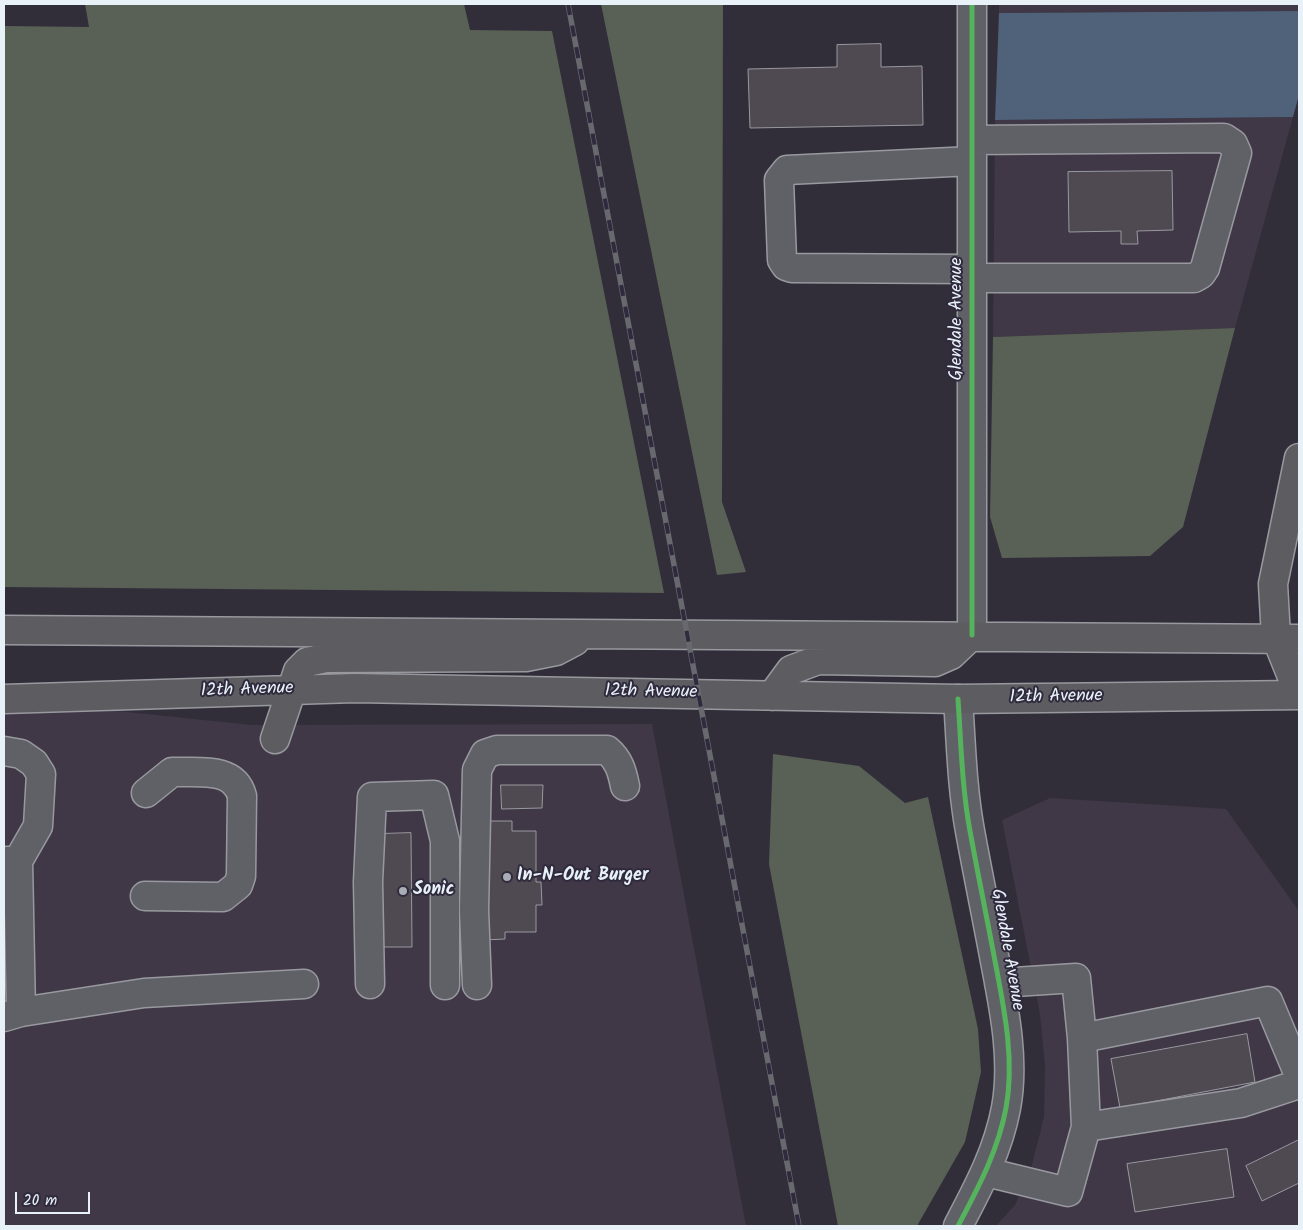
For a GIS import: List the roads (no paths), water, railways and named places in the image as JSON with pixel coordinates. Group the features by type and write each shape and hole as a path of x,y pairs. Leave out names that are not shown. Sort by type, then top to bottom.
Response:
{"main road":[{"path":"1299,458 1273,584 1288,638 1299,694"},
{"path":"4,630 1288,638"},
{"path":"275,739 298,671 307,662 326,658 526,657 556,650 585,635"},
{"path":"772,696 791,670 818,660 935,662 951,655 972,635"},
{"name":"12th Avenue","path":"4,699 355,688 958,699 1299,694"}],"street":[{"name":"Glendale Avenue","path":"972,4 972,635"},
{"path":"1224,138 1233,144 1237,153 1205,268 1201,274 1194,278 972,273 792,268 786,266 782,260 779,180 787,170 972,151 1224,138"},
{"name":"Glendale Avenue","path":"958,699 962,767 970,829 999,983 1009,1048 1008,1090 1001,1134 986,1172 958,1226"},
{"path":"477,985 475,892 476,798 480,762 485,754 498,750 608,750 615,756 625,786"},
{"path":"4,751 21,754 34,763 41,774 38,826 11,861 12,1014 144,993 304,984"},
{"path":"145,896 223,897 238,886 242,876 242,796 236,783 225,775 172,772 146,793"},
{"path":"370,984 368,882 372,798 434,795 445,842 445,985"},
{"path":"986,1172 1068,1192 1086,1128 1082,1038 1076,978 999,983"},
{"path":"1082,1038 1268,1001 1299,1075"},
{"path":"1086,1128 1241,1103 1299,1084"}],"water":[{"path":"1299,11 1299,95 1293,117 995,120 999,13"}],"railway":[{"path":"568,4 799,1226"}],"place":[{"name":"In-N-Out Burger","path":"507,877"},
{"name":"Sonic","path":"403,891"}]}
